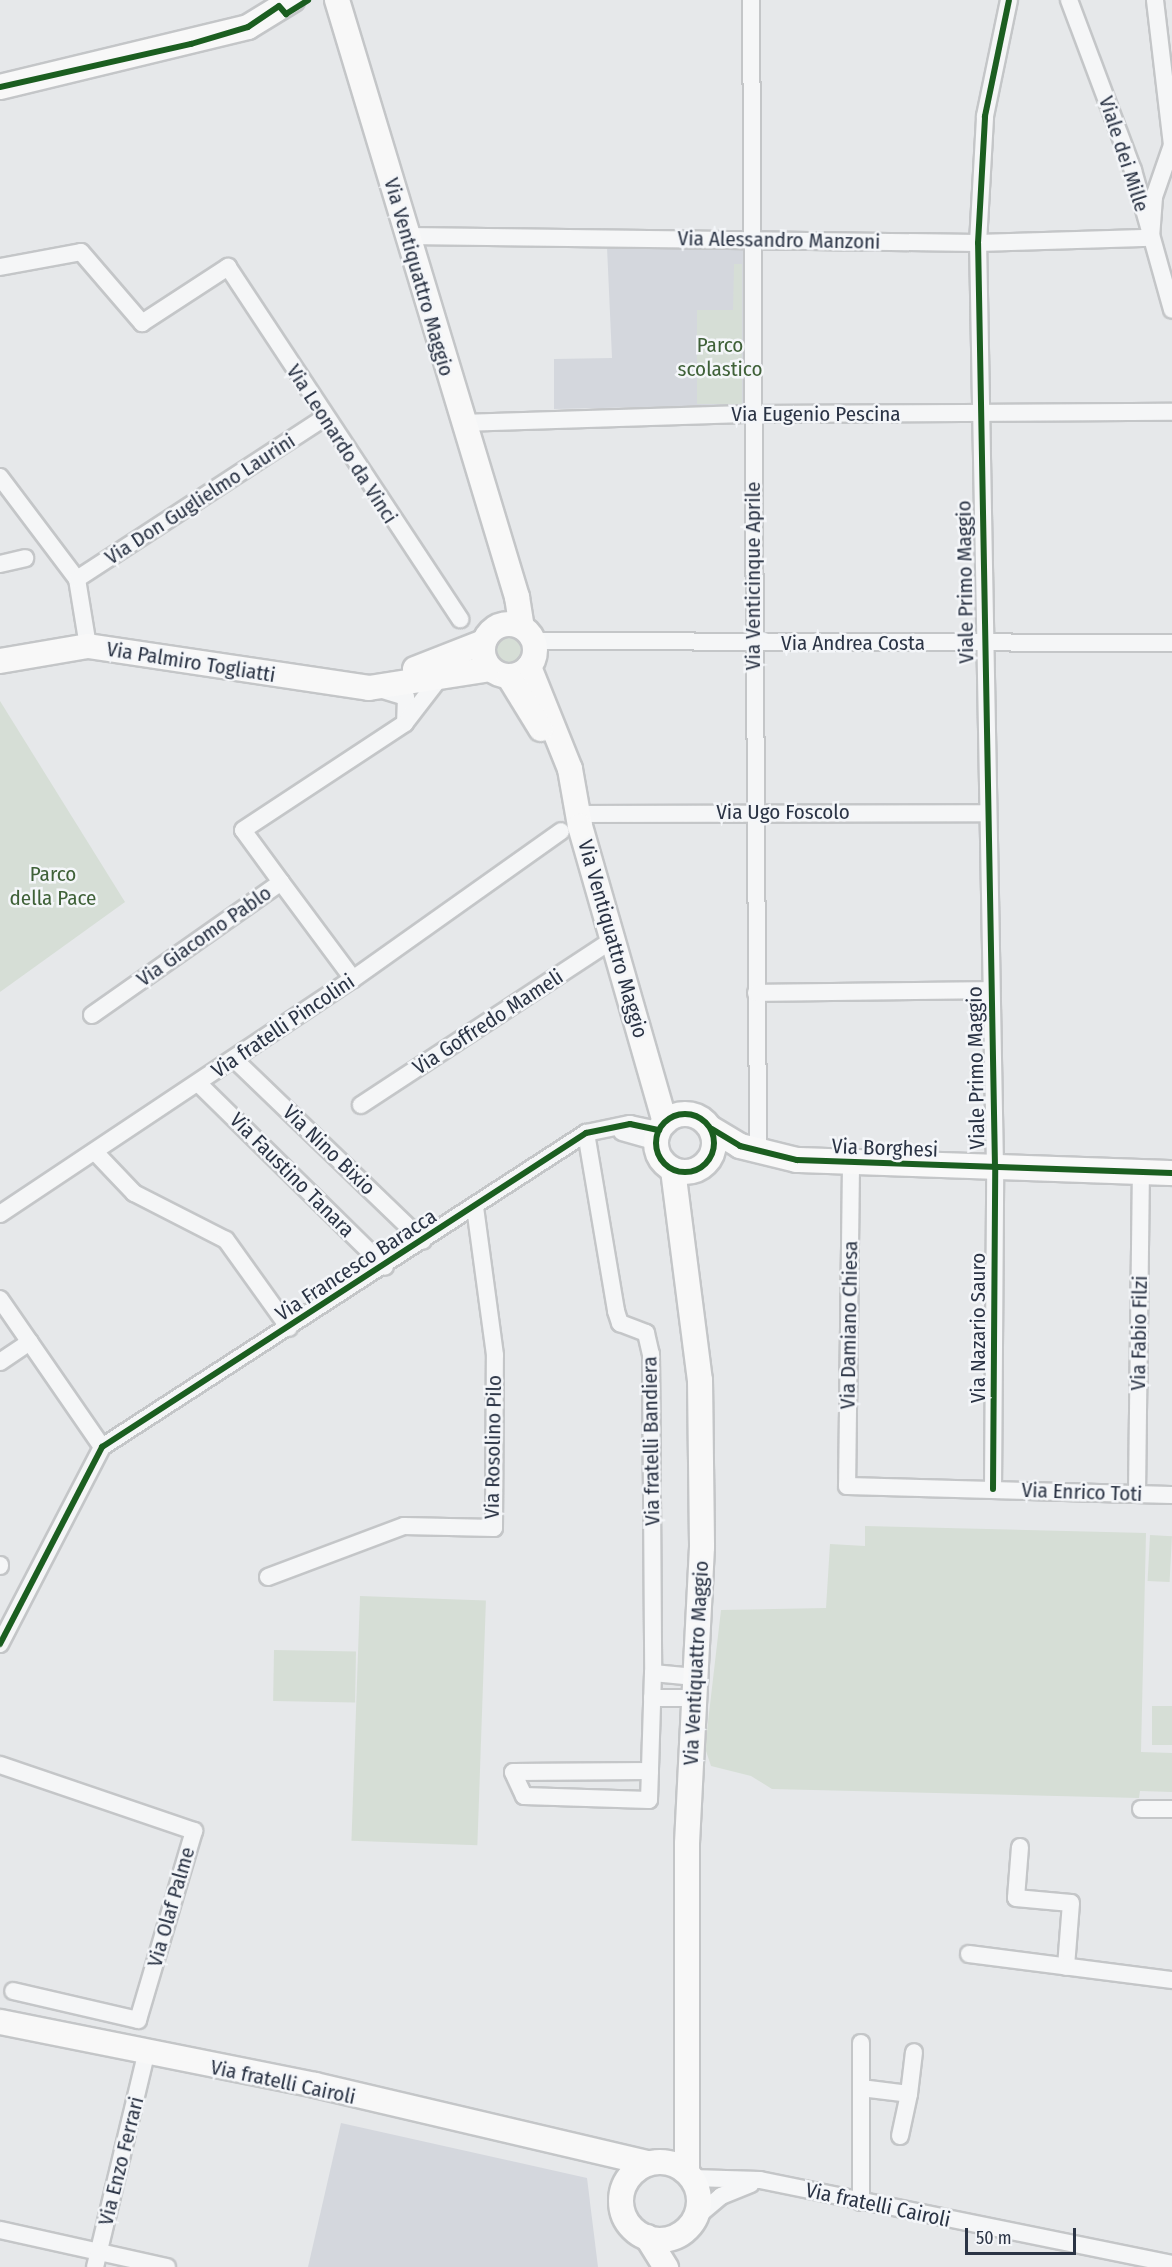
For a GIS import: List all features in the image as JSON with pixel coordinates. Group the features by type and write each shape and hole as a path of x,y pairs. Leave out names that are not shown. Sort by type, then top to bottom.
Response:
{"main road":[{"name":"Via Ventiquattro Maggio","path":"337,0 352,37 461,423 528,634 509,671"},
{"name":"Via Ventiquattro Maggio","path":"349,0 352,37"},
{"path":"0,87 225,34 248,27 285,2"},
{"name":"Via Ventiquattro Maggio","path":"489,517 503,605 486,638 509,671 542,731 614,939 645,1053 660,1131 660,1159 683,1171 681,1224 700,1380 702,1547 694,1688 684,2104 690,2175 699,2198 687,2226 681,2267"},
{"path":"376,686 486,638 501,625 528,634"},
{"name":"Via Palmiro Togliatti","path":"0,661 88,646 376,686 441,675 509,671"},
{"name":"Via Ventiquattro Maggio","path":"645,1053 670,1097 689,1114 712,1129"},
{"path":"660,1131 689,1114"},
{"path":"683,1171 713,1154 712,1129"},
{"name":"Via Borghesi","path":"712,1129 758,1152"},
{"name":"Via Borghesi","path":"713,1154 758,1152 850,1165 1172,1173"},
{"name":"Via fratelli Cairoli","path":"0,2022 146,2055 315,2085 652,2163"},
{"name":"Via Ventiquattro Maggio","path":"623,2211 624,2187 652,2163 684,2104"},
{"name":"Via fratelli Cairoli","path":"566,2143 606,2165 623,2211"},
{"path":"652,2163 690,2175"},
{"path":"623,2211 647,2237 666,2267"},
{"path":"647,2237 687,2226"}],"street":[{"name":"Via Venticinque Aprile","path":"750,0 758,1152"},
{"name":"Viale Primo Maggio","path":"995,1167 982,643 978,243 985,116 1009,0"},
{"name":"Viale dei Mille","path":"1069,0 1133,170 1172,310"},
{"path":"1151,238 1161,172 1172,145 1155,0"},
{"path":"1133,170 1161,172"},
{"name":"Via Alessandro Manzoni","path":"407,236 978,243 1151,238"},
{"name":"Via Leonardo da Vinci","path":"0,267 81,252 93,260 142,322 228,267 324,418 460,619"},
{"name":"Via Eugenio Pescina","path":"461,423 753,414 1172,412"},
{"name":"Via Don Guglielmo Laurini","path":"77,579 324,418"},
{"path":"0,477 77,579 88,646"},
{"path":"0,564 25,558"},
{"name":"Via Andrea Costa","path":"528,634 753,643 1172,643"},
{"name":"Via Giacomo Pablo","path":"92,1015 281,882 243,830 405,723 441,675"},
{"path":"376,686 402,694 405,723"},
{"name":"Via Ugo Foscolo","path":"574,824 755,811 987,813"},
{"name":"Via fratelli Pincolini","path":"0,1214 353,979 574,824"},
{"path":"281,882 353,979"},
{"name":"Via Goffredo Mameli","path":"361,1105 614,939"},
{"path":"756,993 991,990"},
{"name":"Via Nino Bixio","path":"234,1059 423,1241"},
{"name":"Via Faustino Tanara","path":"198,1083 385,1267"},
{"name":"Via Francesco Baracca","path":"102,1447 385,1267 586,1133 630,1124 660,1131"},
{"name":"Via fratelli Bandiera","path":"586,1133 616,1311 620,1323 646,1334 651,1354 653,1673 652,1698 650,1771 649,1800 524,1796 513,1773 650,1771"},
{"path":"95,1152 134,1192 226,1240 289,1328"},
{"name":"Via Damiano Chiesa","path":"847,1486 850,1165"},
{"name":"Via Nazario Sauro","path":"993,1489 995,1167"},
{"name":"Via Fabio Filzi","path":"1137,1494 1141,1172"},
{"name":"Via Rosolino Pilo","path":"268,1577 404,1526 494,1528 495,1355 475,1207"},
{"path":"0,1299 102,1447 0,1644"},
{"path":"0,1362 30,1342"},
{"name":"Via Enrico Toti","path":"847,1486 1172,1495"},
{"path":"653,1673 694,1688"},
{"path":"652,1698 694,1688"},
{"name":"Via Olaf Palme","path":"0,1765 194,1831 138,2020 12,1991"},
{"path":"1141,1809 1172,1809"},
{"path":"1020,1847 1016,1898 1071,1903 1066,1967"},
{"path":"969,1954 1172,1980"},
{"path":"861,2043 861,2202"},
{"path":"900,2136 909,2094 914,2052"},
{"name":"Via Enzo Ferrari","path":"97,2259 146,2055"},
{"path":"861,2088 909,2094"},
{"name":"Via fratelli Cairoli","path":"690,2175 760,2180 1172,2264"},
{"path":"687,2226 721,2196 760,2180"},
{"path":"0,2230 97,2259 167,2267"}],"shaded area":[{"path":"607,247 743,249 744,405 554,409 554,359 612,358"},
{"path":"341,2123 587,2178 598,2267 308,2267"}],"green space":[{"name":"Parco scolastico","path":"734,264 742,264 742,404 697,404 697,310 733,310"},
{"path":"508,638 517,642 521,651 517,660 508,664 499,660 495,651 499,642"},
{"name":"Parco della Pace","path":"0,701 125,902 0,992"},
{"path":"865,1526 1146,1533 1141,1752 1172,1753 1172,1792 1140,1791 1139,1798 772,1789 751,1776 711,1766 705,1748 721,1610 826,1608 830,1544 865,1546"},
{"path":"1150,1535 1172,1536 1170,1582 1148,1581"},
{"path":"360,1596 486,1600 477,1845 351,1841"},
{"path":"274,1650 356,1651 355,1702 273,1701"},
{"path":"1152,1706 1172,1706 1172,1745 1152,1745"}],"cycle path":[{"path":"0,87 191,44 248,27 279,6 286,14 308,0"},
{"path":"993,1489 995,1167 978,243 985,116 1009,0"},
{"path":"679,1114 691,1114 701,1118 710,1127 714,1143 714,1149 706,1164 691,1172 679,1172 669,1168 660,1159 656,1149 656,1137 660,1127 669,1118 679,1114"},
{"path":"0,1644 102,1447 586,1133 630,1124 659,1130"},
{"path":"712,1129 740,1146 797,1160 1172,1173"}]}
